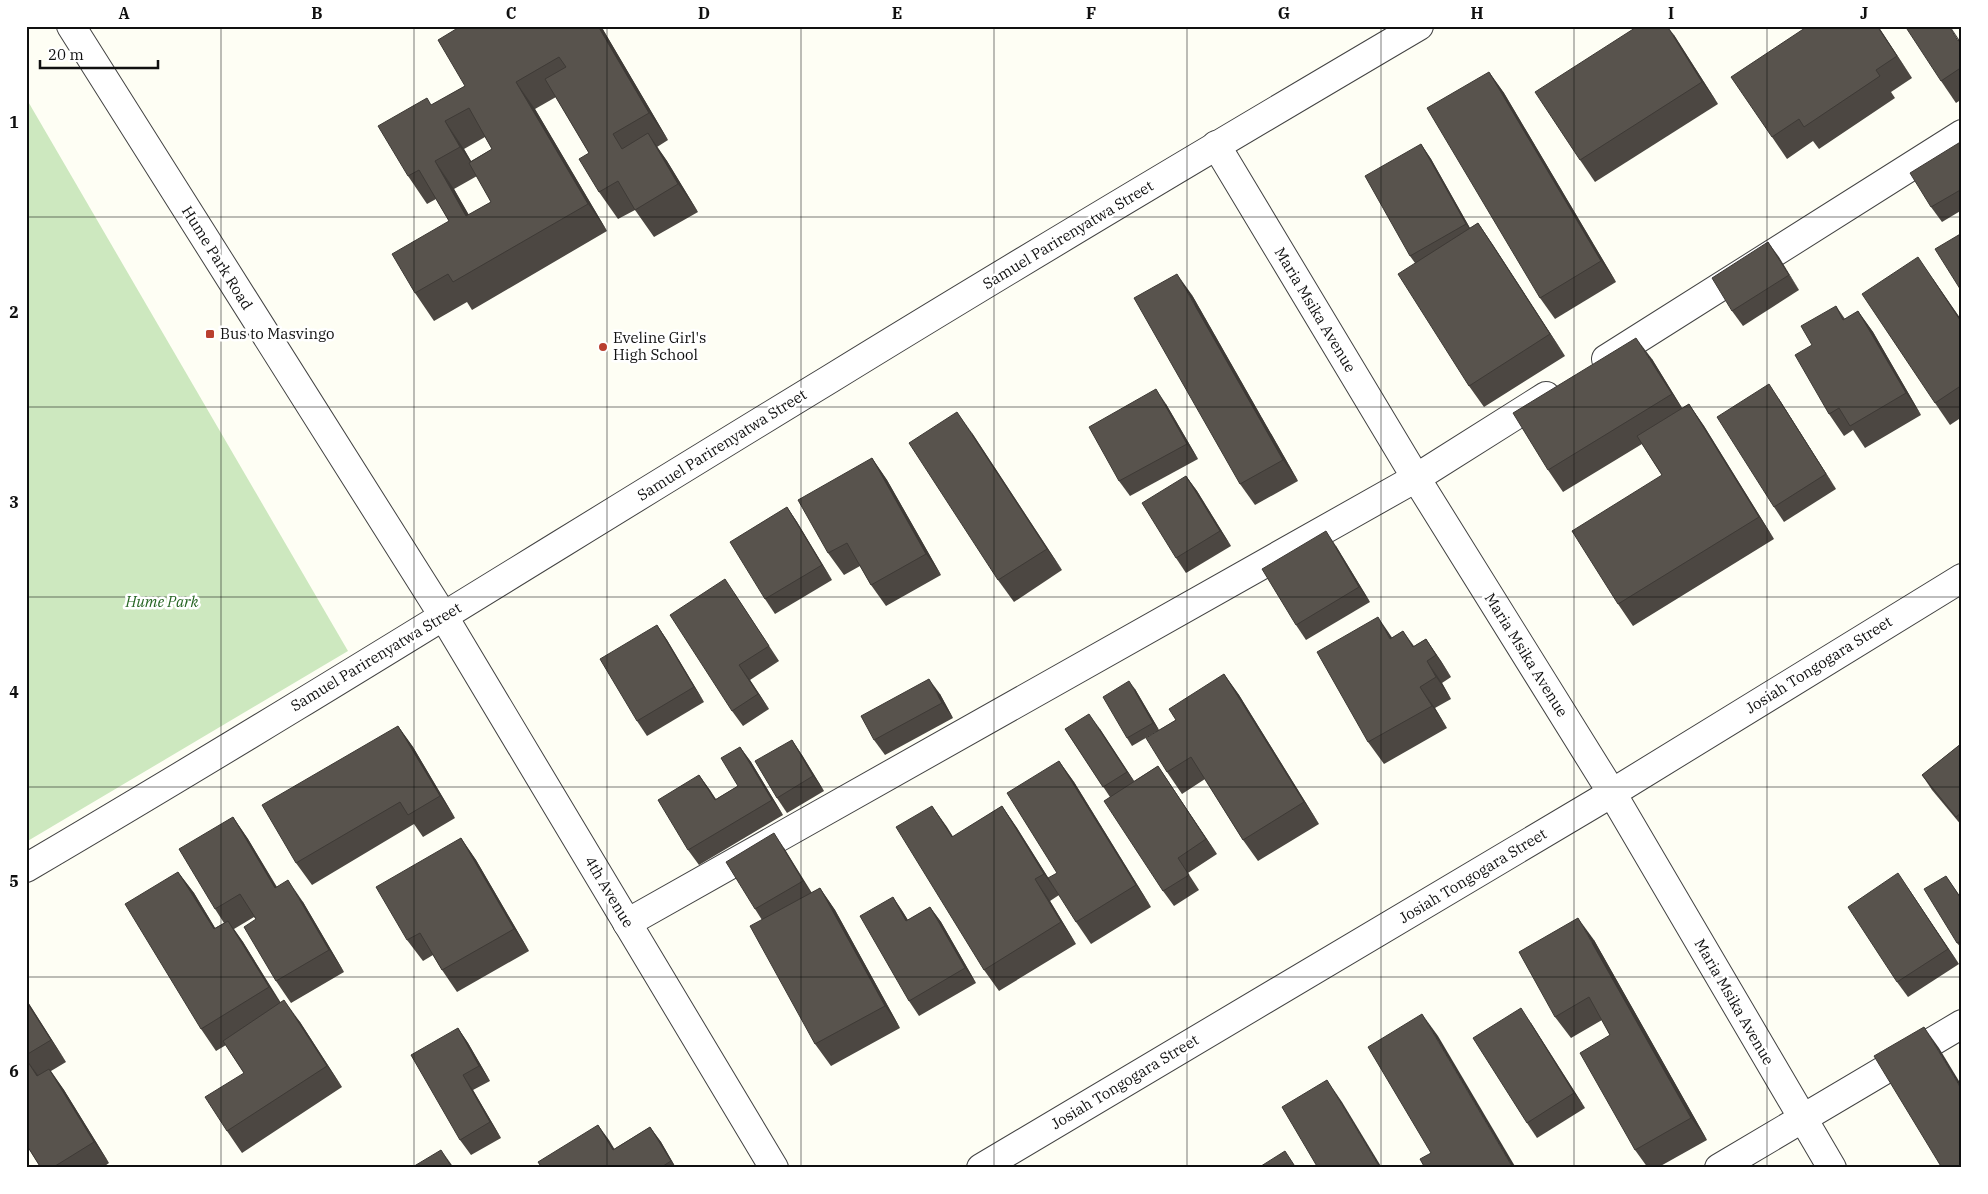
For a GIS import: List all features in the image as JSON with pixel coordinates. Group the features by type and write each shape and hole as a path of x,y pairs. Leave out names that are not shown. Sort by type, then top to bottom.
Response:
{"street":[{"name":"Hume Park Road","path":"71,26 444,617"},
{"name":"Samuel Parirenyatwa Street","path":"26,868 444,617 829,379 1216,145 1419,26"},
{"path":"627,923 1416,478 1962,134"},
{"name":"Maria Msika Avenue","path":"1216,145 1416,478 1612,794 1832,1168"},
{"name":"Josiah Tongogara Street","path":"981,1168 1612,794 1962,578"},
{"name":"4th Avenue","path":"444,617 774,1168"},
{"path":"1719,1168 1962,1024"}],"green space":[{"name":"Hume Park","path":"26,98 348,651 26,842"}],"building":[{"path":"461,26 488,26 489,28 491,26 598,26 649,113 613,134 622,149 648,133 678,184 635,210 618,181 599,192 579,159 589,153 545,79 566,67 559,57 516,82 588,204 453,282 448,274 415,293 392,254 449,221 419,170 408,176 378,126 427,98 431,105 465,86 438,40","holes":["469,108 492,149 469,163 491,202 466,216 435,161 460,147 445,121"]},
{"path":"1638,26 1667,26 1702,82 1580,160 1535,92"},
{"path":"1808,26 1877,26 1897,56 1876,70 1880,76 1804,127 1799,119 1772,137 1731,77"},
{"path":"1905,26 1949,26 1958,41 1962,38 1962,67 1941,81"},
{"path":"1489,72 1601,261 1540,298 1427,108"},
{"path":"1962,141 1962,189 1931,207 1910,173"},
{"path":"1421,144 1466,224 1410,256 1365,176"},
{"path":"1478,223 1550,334 1469,386 1398,274"},
{"path":"1962,233 1962,292 1935,249"},
{"path":"1768,242 1789,275 1732,311 1712,278"},
{"path":"1918,257 1962,323 1962,385 1935,403 1862,294"},
{"path":"1177,274 1283,460 1240,484 1134,298"},
{"path":"1836,306 1843,320 1858,311 1906,393 1850,426 1839,408 1829,414 1795,355 1812,345 1801,326"},
{"path":"1636,338 1672,394 1548,470 1513,413"},
{"path":"1769,384 1826,474 1774,507 1717,417"},
{"path":"1156,389 1187,444 1119,481 1089,427"},
{"path":"1689,404 1759,517 1618,604 1572,531 1662,475 1637,436"},
{"path":"957,412 1047,549 998,580 909,443"},
{"path":"872,458 926,554 871,585 847,543 828,553 798,500"},
{"path":"1186,476 1220,531 1176,558 1142,503"},
{"path":"787,507 822,565 765,599 730,542"},
{"path":"1326,531 1359,587 1296,625 1262,569"},
{"path":"725,579 769,646 739,665 758,694 732,711 670,615"},
{"path":"1378,617 1390,639 1403,631 1413,647 1426,639 1436,655 1427,661 1436,677 1420,687 1432,706 1368,742 1317,652"},
{"path":"657,625 694,687 637,721 600,659"},
{"path":"1224,674 1304,802 1243,840 1191,757 1167,772 1146,738 1176,720 1169,709"},
{"path":"929,679 942,703 874,740 861,716"},
{"path":"1129,681 1153,723 1127,738 1103,697"},
{"path":"1089,714 1127,772 1103,787 1065,729"},
{"path":"398,726 440,796 408,815 400,802 296,863 262,805"},
{"path":"792,740 813,776 777,798 755,761"},
{"path":"1962,743 1962,812 1956,817 1922,775"},
{"path":"740,747 772,800 688,850 658,800 699,775 715,800 738,786 721,758"},
{"path":"1059,761 1136,885 1076,922 1048,878 1057,873 1007,793"},
{"path":"1158,766 1206,839 1178,858 1189,875 1163,891 1104,801"},
{"path":"932,806 952,837 1002,806 1044,874 1035,879 1061,922 984,970 896,827"},
{"path":"233,817 275,888 288,880 329,950 276,981 244,927 256,919 240,894 215,909 179,849"},
{"path":"774,833 803,881 755,909 726,862"},
{"path":"461,838 514,929 442,970 420,933 407,940 376,887"},
{"path":"178,872 214,929 228,921 269,987 201,1029 125,904"},
{"path":"1898,873 1948,949 1897,982 1848,907"},
{"path":"1946,876 1962,900 1962,940 1957,943 1924,889"},
{"path":"820,888 885,1006 815,1044 750,926"},
{"path":"893,897 906,921 930,907 965,968 909,1001 860,916"},
{"path":"1578,918 1691,1118 1635,1150 1580,1053 1610,1035 1589,997 1555,1017 1519,952"},
{"path":"284,1000 327,1066 227,1131 205,1097 244,1073 223,1041"},
{"path":"26,1001 51,1040 26,1055"},
{"path":"1521,1008 1574,1093 1527,1123 1473,1038"},
{"path":"1422,1014 1513,1168 1425,1168 1420,1159 1431,1153 1368,1047"},
{"path":"1924,1027 1962,1090 1962,1168 1942,1168 1874,1056"},
{"path":"458,1028 479,1066 463,1075 490,1122 460,1140 411,1055"},
{"path":"26,1059 37,1076 49,1069 94,1142 52,1168 41,1168 26,1144"},
{"path":"1327,1080 1380,1168 1318,1168 1282,1107"},
{"path":"598,1125 613,1150 650,1127 671,1161 660,1168 542,1168 538,1162"},
{"path":"441,1150 452,1168 411,1168"},
{"path":"1285,1151 1296,1168 1258,1168"}],"place":[{"name":"Bus to Masvingo","path":"210,334"},
{"name":"Eveline Girl's High School","path":"603,347"}]}
